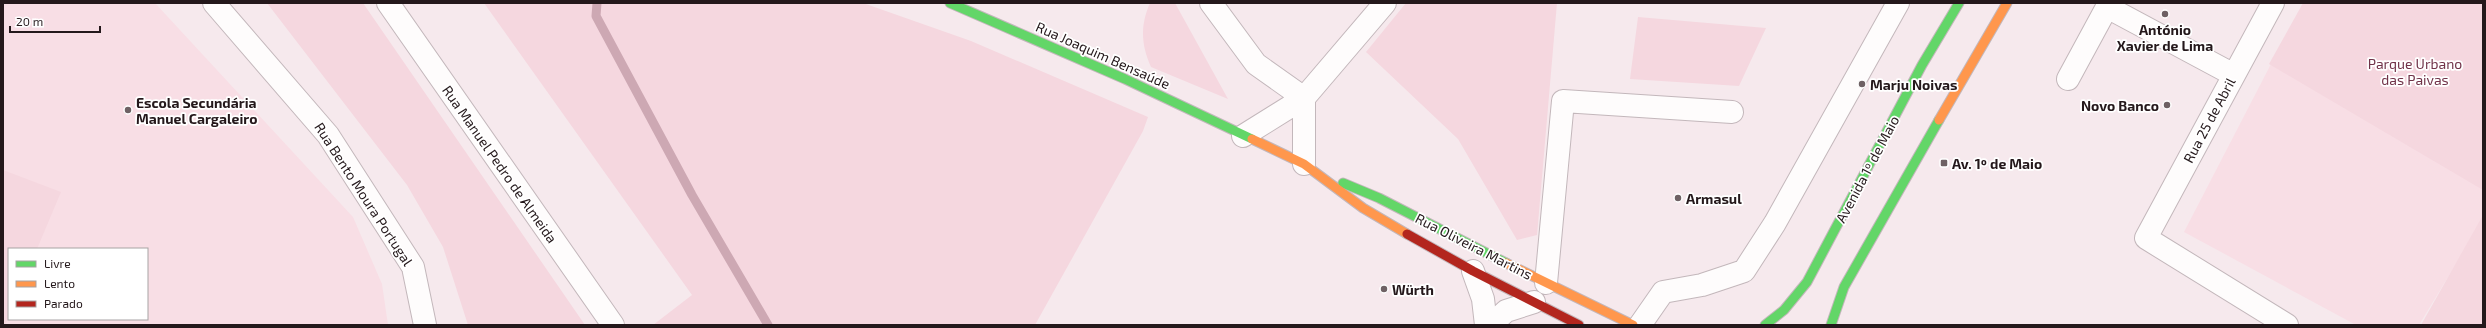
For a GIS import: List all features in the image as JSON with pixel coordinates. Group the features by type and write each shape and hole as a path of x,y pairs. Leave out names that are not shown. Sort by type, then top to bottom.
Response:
{"main road":[{"name":"Rua Joaquim Bensaúde","path":"950,3 1125,79 1243,136"},
{"name":"Avenida 1º de Maio","path":"1765,325 1784,310 1807,282 1922,65 1958,3"},
{"path":"1831,325 1844,287 1864,250 2007,3"},
{"name":"Rua Oliveira Martins","path":"1243,136 1308,168 1379,198 1546,284 1633,325"},
{"name":"Rua Oliveira Martins","path":"1308,168 1364,208 1473,271 1579,325"}],"street":[{"name":"Rua Bento Moura Portugal","path":"214,3 328,135 413,267 425,325"},
{"name":"Rua Manuel Pedro de Almeida","path":"388,3 613,325"},
{"path":"1211,3 1256,64 1304,98"},
{"path":"1243,136 1304,98 1385,3"},
{"path":"1640,325 1663,292 1702,286 1744,271 1775,223 1898,3"},
{"name":"Rua 25 de Abril","path":"2273,3 2146,238 2287,325"},
{"path":"2068,79 2107,7 2234,76"},
{"path":"1304,98 1308,168"},
{"path":"1546,284 1563,101 1732,112"},
{"path":"1473,271 1483,299 1486,325"},
{"path":"1491,325 1506,310 1534,302"}],"shaded area":[{"name":"Escola Secundária Manuel Cargaleiro","path":"3,3 155,3 353,217 382,284 388,325 3,325"},
{"path":"2271,64 2483,184 2483,219 2419,325 2356,325 2184,232"}],"green space":[{"path":"267,3 363,3 585,325 468,325 443,247 407,185"},
{"path":"484,3 863,3 971,41 1148,117 1143,131 1035,325 653,325 692,295"},
{"path":"1150,3 1175,3 1228,99 1151,67 1145,51 1143,35 1143,27"},
{"path":"1406,3 1557,3 1537,235 1517,240 1458,139 1366,52"},
{"name":"Parque Urbano das Paivas","path":"2303,3 2483,3 2483,190 2269,64"},
{"path":"1638,17 1766,28 1739,86 1630,79"},
{"path":"3,170 61,192 37,248 8,248 8,318 5,325 3,325"},
{"path":"2483,215 2483,325 2421,325"}],"waterway":[{"path":"597,3 596,16 692,195 768,325"}],"traffic: fast":[{"path":"950,3 1125,79 1252,139"},
{"path":"1765,325 1784,310 1807,282 1922,65 1959,3"},
{"path":"1831,325 1844,287 1939,120"},
{"path":"1343,183 1379,198 1506,263"}],"traffic: slow":[{"path":"1939,120 2007,3"},
{"path":"1252,139 1304,164 1363,208 1407,234"},
{"path":"1506,263 1633,325"}],"traffic: jam":[{"path":"1407,234 1473,271 1579,325"}],"place":[{"name":"António Xavier de Lima","path":"2165,14"},
{"name":"Marju Noivas","path":"1862,84"},
{"name":"Novo Banco","path":"2167,105"},
{"name":"Escola Secundária Manuel Cargaleiro","path":"128,110"},
{"name":"Av. 1º de Maio","path":"1944,163"},
{"name":"Armasul","path":"1678,198"},
{"name":"Würth","path":"1384,289"}]}
